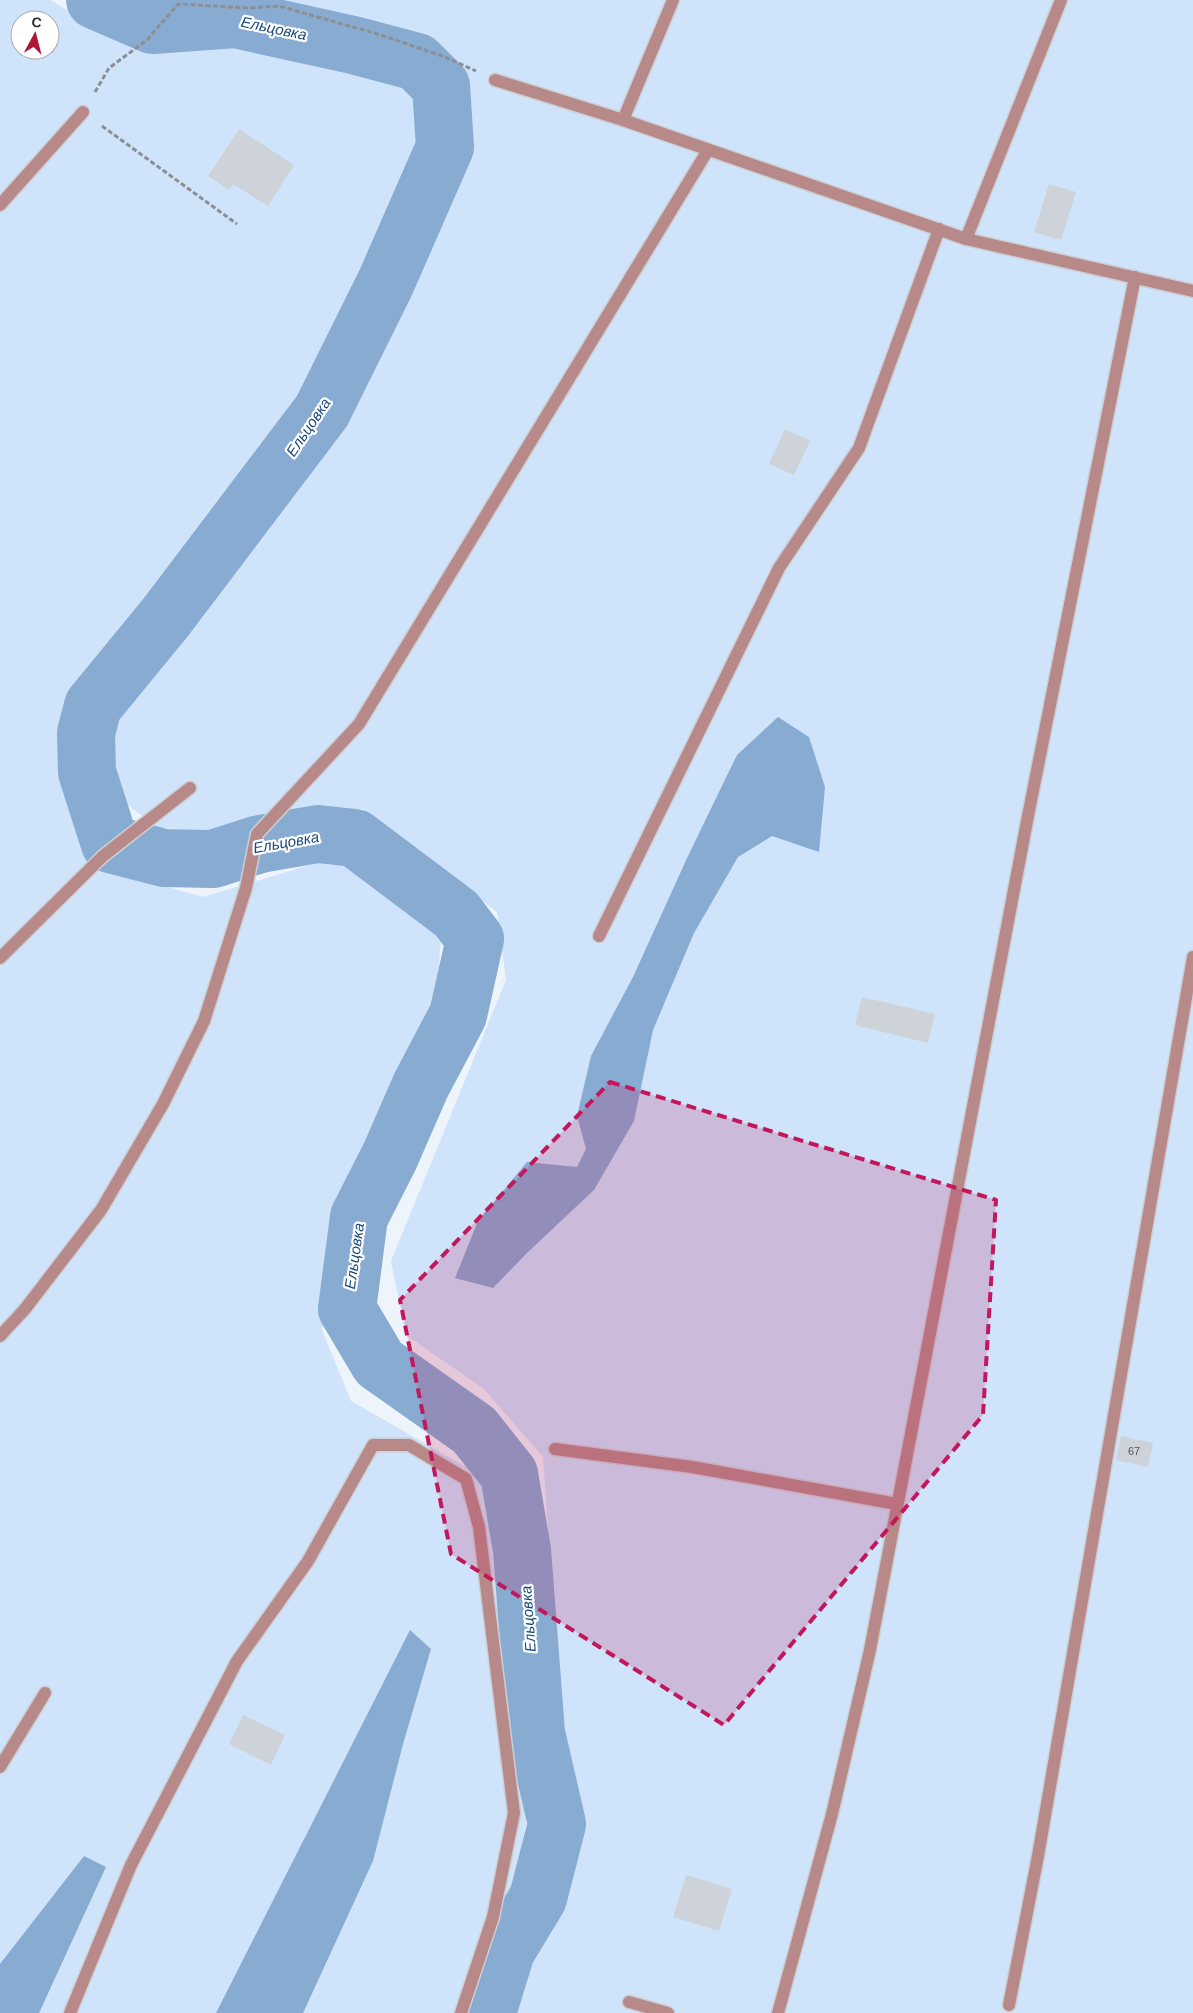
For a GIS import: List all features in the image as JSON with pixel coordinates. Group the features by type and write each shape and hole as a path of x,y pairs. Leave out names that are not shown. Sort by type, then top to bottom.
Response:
{"street":[{"path":"623,120 673,0"},
{"path":"966,239 1062,0"},
{"path":"495,80 623,120 966,239 1193,291"},
{"path":"0,205 83,112"},
{"path":"0,1336 25,1309 101,1210 164,1104 204,1021 246,888 257,834 359,724 708,150"},
{"path":"599,936 779,568 859,448 939,229"},
{"path":"778,2013 832,1814 870,1650 1030,806 1135,277"},
{"path":"0,958 103,856 190,788"},
{"path":"1009,2005 1038,1856 1193,957"},
{"path":"70,2013 131,1865 237,1661 308,1561 373,1444 409,1445 466,1479 479,1527 514,1813 493,1917 461,2013"},
{"path":"555,1449 692,1467 897,1504"},
{"path":"0,1767 44,1693"},
{"path":"629,2002 668,2013"}],"path":[{"path":"279,6 282,0"},
{"path":"237,224 83,112 109,68 147,40 178,4 247,8 279,6 382,35 446,57 495,80"}],"highlighted area":[{"path":"610,1082 996,1200 983,1415 724,1725 451,1554 400,1300"}],"shaded area":[{"path":"0,0 50,0 135,49 193,32 295,45 388,69 434,98 433,152 368,300 297,430 151,619 83,680 65,725 71,785 103,869 203,897 353,852 441,938 437,991 350,1198 322,1330 351,1401 496,1484 519,1727 526,1825 509,1904 476,2013 0,2013"},
{"path":"243,0 1193,0 1193,2013 513,2013 558,1896 578,1829 563,1738 543,1457 484,1389 406,1335 391,1261 506,980 497,912 363,809 296,809 212,830 158,828 112,793 102,749 108,709 316,446 455,169 460,78 403,28"}],"water":[{"path":"778,717 809,737 825,787 819,852 772,836 738,857 694,933 653,1030 634,1121 594,1190 493,1288 455,1278 478,1221 527,1162 577,1167 586,1149 577,1116 591,1056 633,977 688,856 737,755"},
{"path":"410,1630 431,1649 403,1744 373,1861 303,2013 216,2013"},
{"path":"84,1856 106,1867 39,2013 0,2013 0,1964"}],"building":[{"path":"239,129 294,165 268,206 233,184 229,190 208,176"},
{"path":"1049,184 1076,192 1061,240 1034,232"},
{"path":"785,429 810,441 794,475 769,464"},
{"path":"862,997 935,1014 928,1043 855,1025"},
{"path":"1121,1436 1153,1443 1148,1467 1116,1460"},
{"path":"243,1715 285,1735 271,1765 229,1744"},
{"path":"686,1875 732,1889 719,1931 673,1917"}],"waterway":[{"name":"Ельцовка","path":"95,0 153,25 235,19 353,45 417,62 441,86 445,147 386,282 322,411 166,617 93,706 86,733 87,772 110,844 164,858 213,859 260,844 318,834 355,838 456,914 475,939 458,1015 421,1085 390,1156 359,1217 347,1309 379,1363 474,1430 509,1474 522,1550 536,1733 557,1824 538,1898 506,1951 487,2013"}]}
